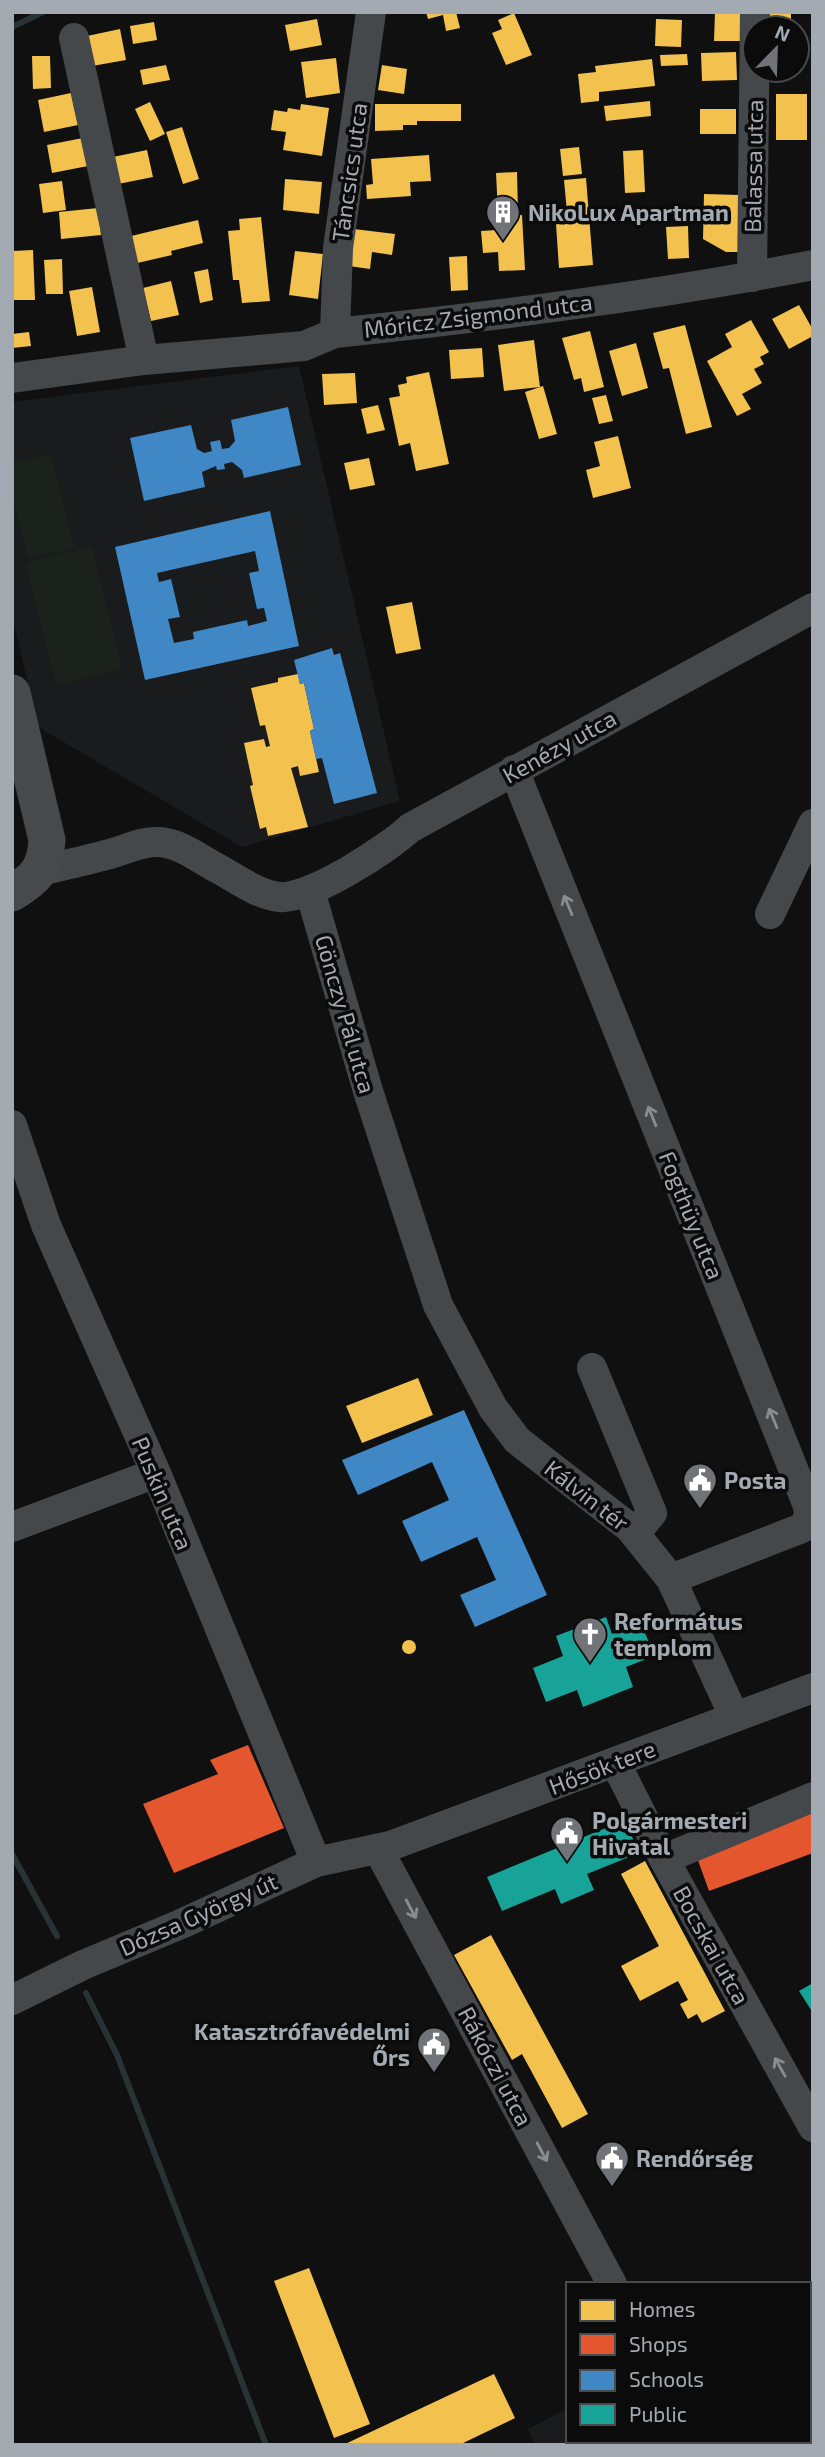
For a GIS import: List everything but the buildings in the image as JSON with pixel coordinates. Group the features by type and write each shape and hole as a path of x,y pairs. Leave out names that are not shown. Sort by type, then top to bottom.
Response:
{"main road":[{"path":"12,693 47,840 46,858 26,882"}],"street":[{"name":"Táncsics utca","path":"335,332 338,248 371,12"},
{"name":"Balassa utca","path":"752,277 755,12"},
{"path":"74,38 144,360"},
{"name":"Móricz Zsigmond utca","path":"12,378 144,360 304,346 335,332 483,317 752,277 813,265"},
{"name":"Kenézy utca","path":"310,891 345,872 410,828 813,608"},
{"name":"Fogthüy utca","path":"514,770 804,1484 809,1518 802,1528 671,1579"},
{"path":"770,914 813,824"},
{"path":"26,882 134,845 158,842 175,846 265,894 285,897 310,891"},
{"name":"Gönczy Pál utca","path":"310,891 368,1091 438,1305 490,1404"},
{"name":"Puskin utca","path":"12,1125 46,1225 156,1473 316,1862"},
{"path":"592,1368 652,1513 643,1524"},
{"name":"Kálvin tér","path":"490,1404 517,1440 630,1528 671,1579 734,1716"},
{"path":"12,1527 156,1473"},
{"name":"Hősök tere","path":"384,1847 813,1688"},
{"name":"Bocskai utca","path":"615,1762 664,1859 813,2127"},
{"path":"664,1859 813,1797"},
{"name":"Dózsa György út","path":"12,2000 83,1965 181,1924 316,1862 384,1847"},
{"name":"Rákóczi utca","path":"384,1847 611,2282"}],"shaded area":[{"path":"299,366 400,801 242,847 38,727 12,614 12,402"},
{"path":"51,453 75,548 28,559 12,495 12,463"},
{"path":"91,546 122,669 57,686 25,563"},
{"path":"566,2409 566,2443 686,2445 535,2445 528,2429"}],"waterway":[{"path":"12,27 43,12"},
{"path":"12,1854 57,1936"},
{"path":"86,1993 117,2055 266,2445"}],"place":[{"name":"NikoLux Apartman","path":"503,242"},
{"name":"Posta","path":"700,1510"},
{"name":"Református templom","path":"590,1664"},
{"name":"Polgármesteri Hivatal","path":"567,1863"},
{"name":"Katasztrófavédelmi Őrs","path":"434,2074"},
{"name":"Rendőrség","path":"612,2188"}]}
